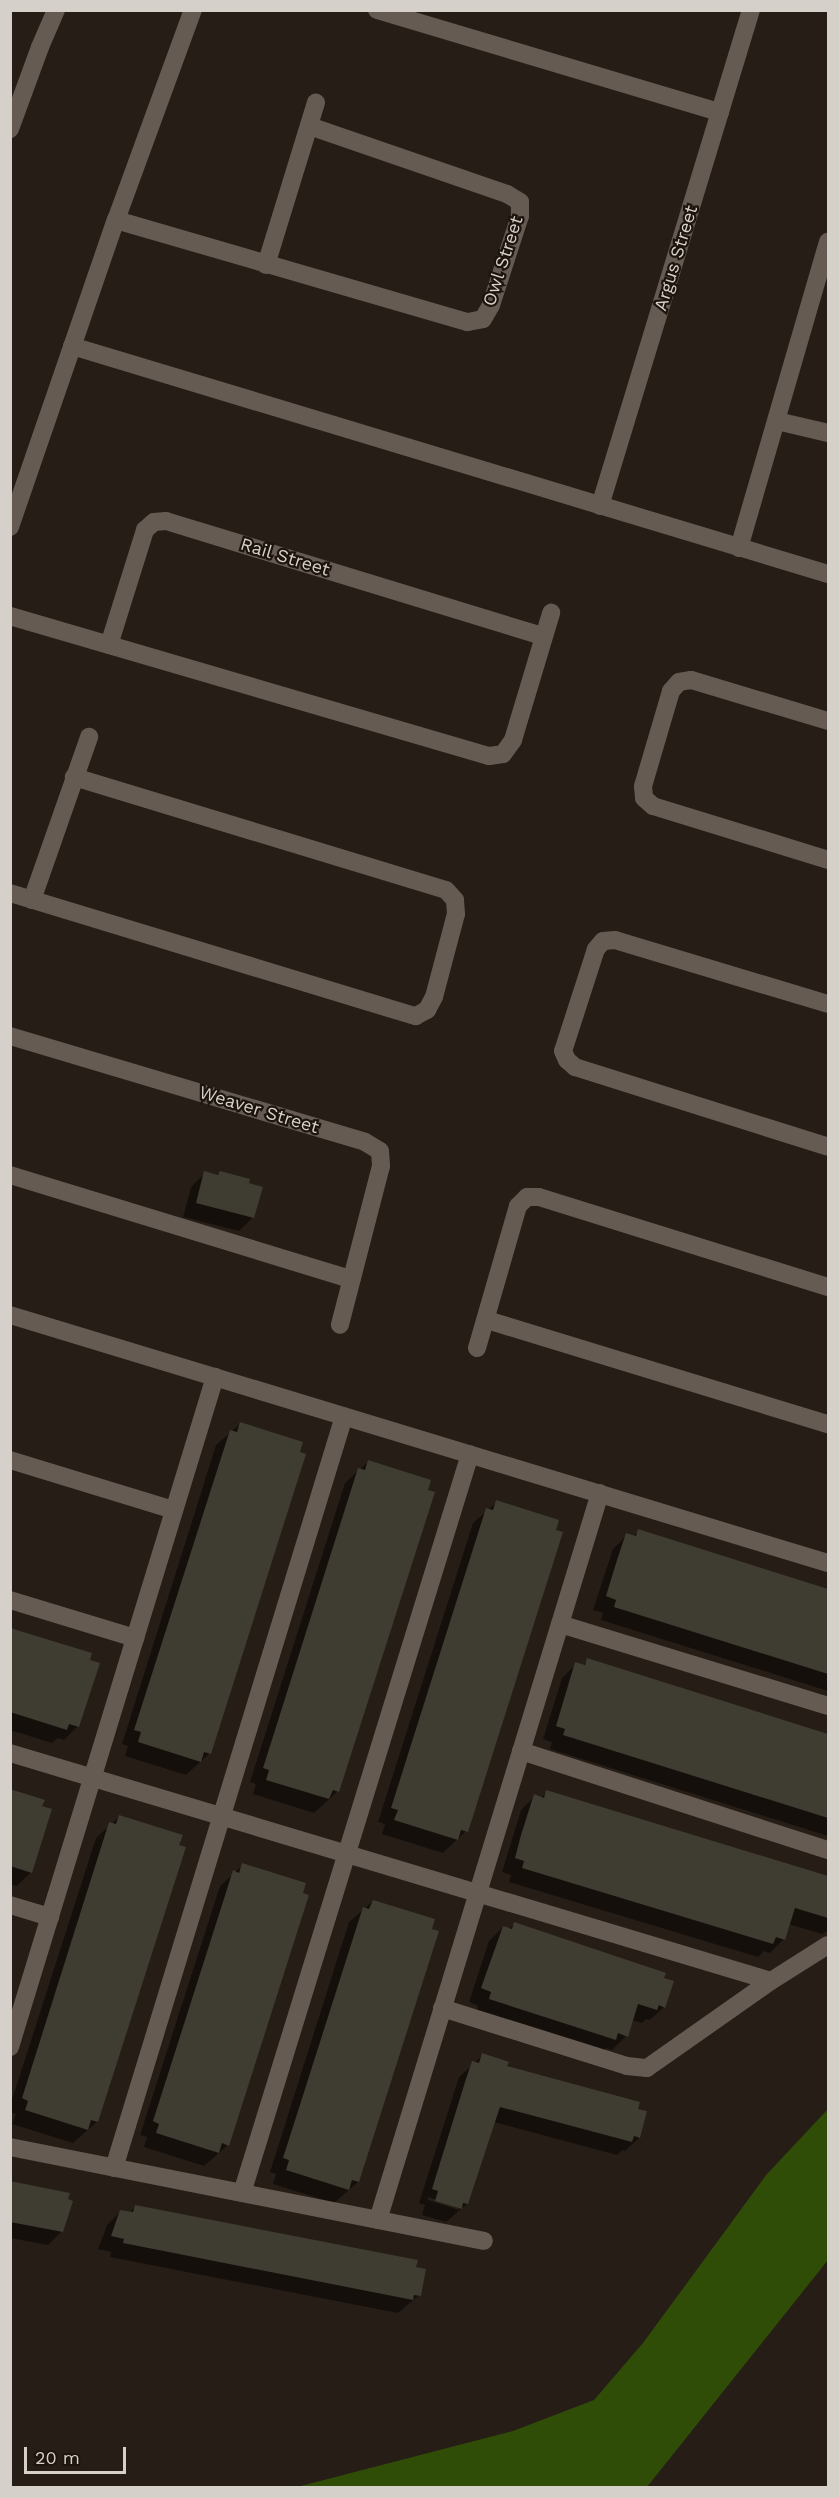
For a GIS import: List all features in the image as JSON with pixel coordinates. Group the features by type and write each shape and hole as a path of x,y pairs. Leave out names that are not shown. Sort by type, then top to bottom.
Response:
{"street":[{"path":"10,129 56,10"},
{"path":"10,527 116,220 193,10"},
{"path":"376,10 720,112"},
{"name":"Argus Street","path":"600,506 751,10"},
{"path":"266,265 316,102"},
{"name":"Owl Street","path":"116,220 468,322 483,319 491,305 520,216 520,202 507,194 309,126"},
{"path":"739,548 828,242"},
{"path":"72,346 828,574"},
{"path":"777,420 828,433"},
{"name":"Rail Street","path":"109,645 145,530 154,522 166,520 543,636"},
{"path":"10,616 489,756 503,754 513,740 551,613"},
{"path":"828,721 691,680 679,682 671,691 643,786 644,798 653,806 828,860"},
{"path":"32,900 88,737"},
{"path":"10,893 416,1016 427,1010 434,997 456,914 455,900 446,890 74,777"},
{"path":"828,1004 615,940 603,941 596,949 563,1052 567,1060 575,1067 828,1147"},
{"name":"Weaver Street","path":"10,1036 365,1142 380,1151 381,1166 340,1325"},
{"path":"10,1174 351,1279"},
{"path":"477,1348 487,1320 518,1206 527,1197 539,1197 828,1287"},
{"path":"10,1315 828,1563"},
{"path":"487,1320 828,1424"},
{"path":"10,2046 215,1377"},
{"path":"114,2168 344,1416"},
{"path":"242,2193 470,1454"},
{"path":"10,1460 174,1510"},
{"path":"378,2220 600,1493"},
{"path":"10,1600 135,1638"},
{"path":"560,1624 828,1706"},
{"path":"522,1751 828,1850"},
{"path":"10,1753 771,1981"},
{"path":"10,1905 50,1917"},
{"path":"442,2008 627,2066 647,2068 771,1981 828,1945"},
{"path":"10,2147 484,2241"}],"shaded area":[{"path":"828,2109 828,2260 647,2487 297,2487 513,2431 594,2400 643,2343 767,2174"}],"building":[{"path":"204,1171 218,1175 220,1171 250,1179 249,1183 263,1187 254,1218 196,1203"},
{"path":"240,1422 303,1442 300,1452 306,1454 211,1754 204,1752 201,1762 138,1742 141,1732 134,1730 230,1430 237,1432"},
{"path":"368,1460 431,1480 428,1490 435,1492 339,1792 333,1790 329,1799 266,1780 269,1770 263,1768 358,1468 365,1470"},
{"path":"496,1500 559,1520 556,1530 563,1532 468,1832 461,1830 458,1840 394,1820 398,1810 391,1808 486,1508 493,1510"},
{"path":"638,1529 828,1589 828,1674 614,1607 616,1600 606,1596 617,1560 626,1533 636,1536"},
{"path":"10,1628 92,1653 90,1660 100,1663 79,1727 69,1724 67,1730 10,1712"},
{"path":"587,1658 828,1734 828,1818 563,1735 565,1729 556,1726 575,1662 585,1665"},
{"path":"10,1789 45,1800 42,1806 52,1809 32,1873 10,1866"},
{"path":"546,1790 828,1876 828,1918 795,1908 785,1940 776,1937 773,1944 522,1868 524,1861 515,1858 521,1835 534,1794 544,1798"},
{"path":"119,1815 183,1835 179,1845 186,1847 98,2122 91,2120 88,2130 25,2110 28,2101 22,2098 109,1822 116,1824"},
{"path":"242,1863 306,1883 303,1893 309,1895 229,2146 222,2143 219,2153 156,2133 159,2124 153,2121 233,1870 239,1873"},
{"path":"373,1900 435,1919 432,1929 439,1931 359,2182 352,2180 349,2190 286,2170 289,2160 283,2158 363,1907 369,1909"},
{"path":"514,1922 666,1973 664,1978 674,1981 665,2008 659,2005 657,2010 638,2004 628,2037 618,2033 616,2040 489,1999 491,1992 481,1988 503,1926 512,1929"},
{"path":"482,2053 509,2062 507,2066 640,2102 638,2109 647,2111 640,2138 634,2136 632,2142 500,2107 468,2204 463,2203 462,2209 435,2201 438,2191 432,2189 465,2082 472,2061 479,2063"},
{"path":"10,2181 70,2193 68,2199 73,2201 63,2232 10,2222"},
{"path":"135,2205 418,2260 416,2267 426,2269 421,2296 414,2295 413,2300 123,2243 124,2239 111,2236 120,2210 133,2212"}]}
